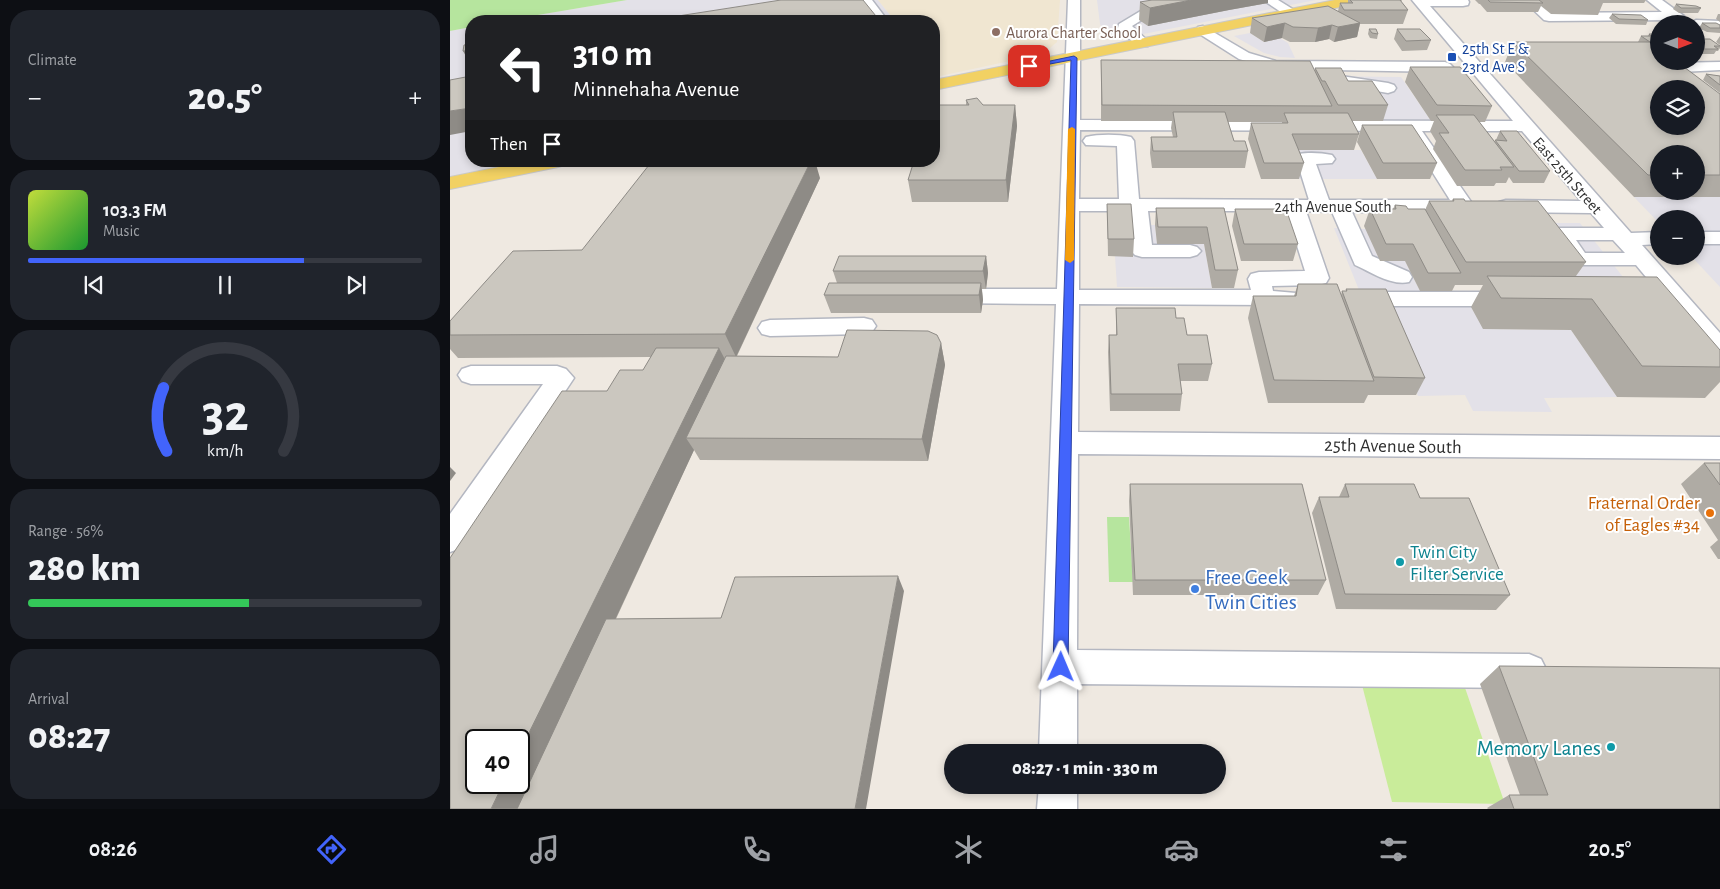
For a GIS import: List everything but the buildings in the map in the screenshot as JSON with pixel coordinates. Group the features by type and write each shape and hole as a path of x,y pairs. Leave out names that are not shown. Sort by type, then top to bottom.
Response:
{"main road":[{"path":"940,84 1355,0"},
{"path":"450,184 530,167"}],"street":[{"path":"865,0 876,15"},
{"path":"1058,744 1074,0"},
{"path":"1143,43 1125,28 1126,24 1168,0"},
{"path":"1269,0 1292,12"},
{"path":"1529,0 1549,17 1650,16"},
{"path":"1653,0 1676,15"},
{"path":"1419,1 1463,2"},
{"name":"East 25th Street","path":"1419,1 1720,350"},
{"path":"1705,24 1720,24"},
{"path":"1203,30 1237,52 1259,62 1275,66 1476,68"},
{"path":"1237,52 1262,47"},
{"path":"1682,80 1673,73 1671,68 1720,66"},
{"path":"1334,67 1342,82 1388,88"},
{"path":"1378,67 1404,114 1480,206"},
{"path":"1072,133 1404,114 1526,126"},
{"path":"1072,133 1125,141 1133,205 1142,252 1190,252"},
{"path":"1326,159 1305,158 1330,206 1363,260 1401,278"},
{"name":"24th Avenue South","path":"1070,205 1595,207"},
{"path":"925,295 1069,298 1324,299 1294,206"},
{"path":"1539,206 1579,259 1641,259"},
{"path":"1560,234 1650,238"},
{"path":"1705,238 1720,238"},
{"path":"1334,299 1532,299"},
{"path":"1650,300 1676,300"},
{"path":"770,328 864,326"},
{"path":"450,539 561,378 557,375 471,375"},
{"name":"25th Avenue South","path":"1066,443 1720,448"},
{"path":"1061,667 1564,671"},
{"path":"1057,809 1058,794"}],"shaded area":[{"path":"627,0 878,0 890,15 538,15"},
{"name":"Aurora Charter School","path":"878,0 1060,0 1057,42 1043,54 940,76 940,15 890,15"},
{"path":"1097,0 1316,0 1128,37 1113,35 1103,30 1100,24"},
{"path":"465,28 465,167 493,167 450,176 450,31"},
{"path":"1250,33 1264,42 1280,38 1288,43 1295,58 1264,53 1234,36"},
{"path":"1309,76 1401,77 1431,121 1383,121"},
{"path":"1288,150 1361,150 1377,179 1299,179"},
{"path":"1634,197 1650,197 1650,200 1705,200 1705,197 1720,197 1720,287 1699,265 1705,265 1705,210 1650,210 1650,214"},
{"path":"1542,223 1580,223 1635,292 1592,292 1581,276 1565,276"},
{"path":"1131,225 1155,225 1157,244 1204,244 1212,288 1117,287 1115,256"},
{"path":"1334,228 1366,229 1380,261 1405,261 1420,291 1359,290"},
{"path":"1380,306 1471,307 1484,329 1571,330 1617,397 1544,398 1552,412 1473,411 1465,395 1418,396"}],"green space":[{"path":"450,0 627,0 538,15 465,15 465,28 450,31"},
{"path":"1107,517 1129,517 1133,582 1109,582"},
{"path":"1361,681 1463,682 1505,804 1392,802"}],"slow traffic":[{"path":"1070,260 1072,129"}],"place":[{"name":"Aurora Charter School","path":"996,32"},
{"name":"25th St E & 23rd Ave S","path":"1452,57"},
{"name":"Fraternal Order of Eagles #34","path":"1710,513"},
{"name":"Twin City Filter Service","path":"1400,562"},
{"name":"Free Geek Twin Cities","path":"1195,589"},
{"name":"Memory Lanes","path":"1611,747"}],"route":[{"path":"1029,66 1074,58 1061,667"}]}
